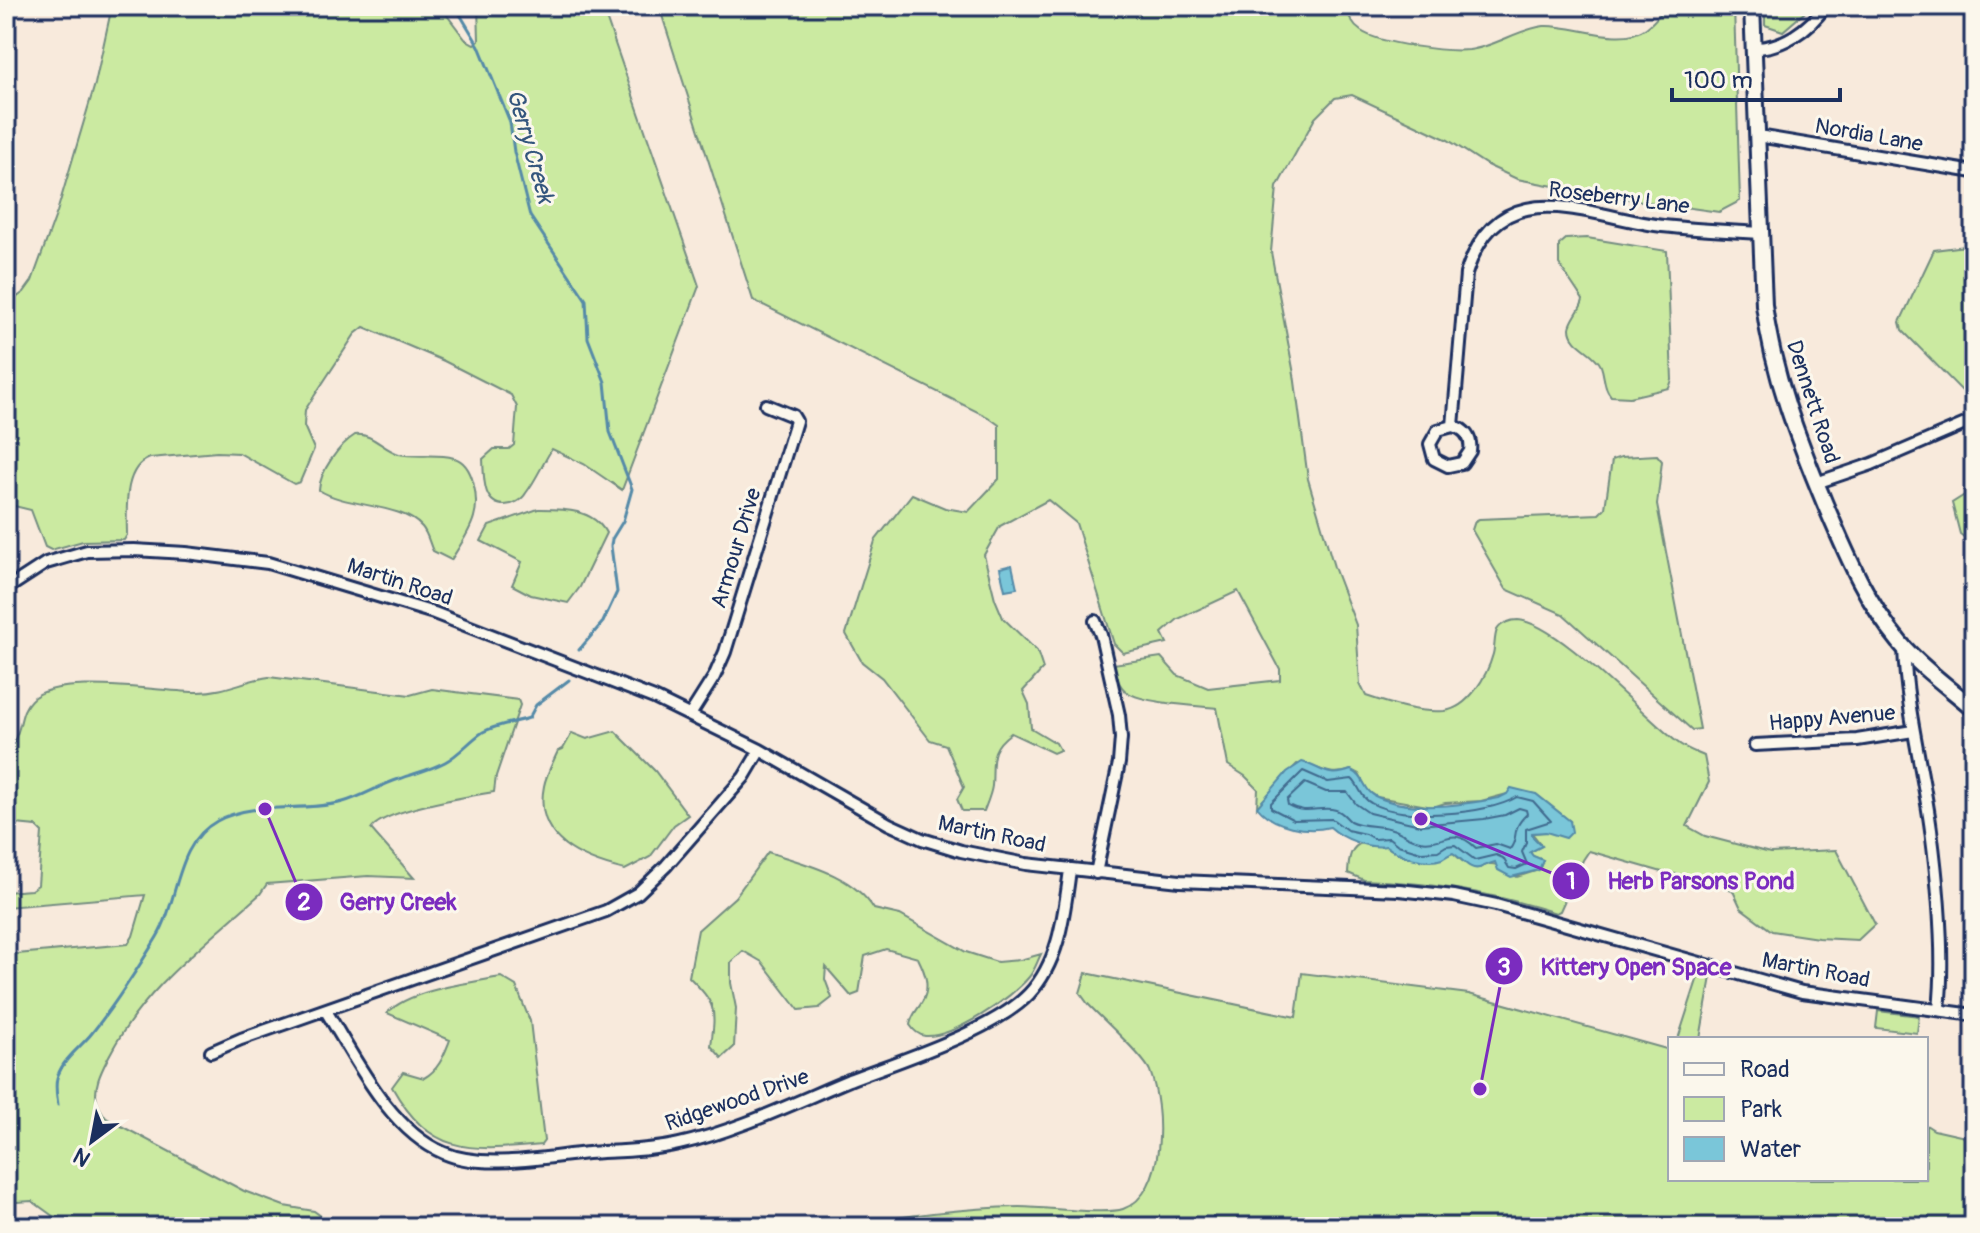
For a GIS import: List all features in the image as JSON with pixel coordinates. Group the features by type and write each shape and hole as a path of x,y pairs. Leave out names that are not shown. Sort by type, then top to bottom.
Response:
{"street":[{"name":"Dennett Road","path":"1752,6 1764,305 1773,357 1789,412 1858,579 1878,612 1904,647 1974,709"},
{"path":"1754,48 1768,48 1791,37 1813,21 1825,6"},
{"name":"Nordia Lane","path":"1758,136 1974,172"},
{"name":"Roseberry Lane","path":"1453,426 1466,274 1474,254 1502,219 1525,209 1558,205 1649,224 1760,233"},
{"name":"Armour Drive","path":"690,715 714,677 725,652 796,421 793,416 766,405"},
{"path":"1816,483 1872,464 1972,421"},
{"name":"Roseberry Lane","path":"1453,426 1466,433 1470,451 1462,463 1448,466 1434,459 1430,444 1438,430 1453,426"},
{"name":"Martin Road","path":"6,589 46,563 87,551 186,553 268,563 434,613 589,672 690,715 760,750 889,824 922,839 1008,861 1096,873 1180,881 1399,890 1464,897 1802,992 1974,1015"},
{"path":"1095,621 1119,715 1121,738 1119,763 1096,873"},
{"path":"1904,647 1913,731 1931,831 1942,967 1939,1009"},
{"name":"Happy Avenue","path":"1755,745 1857,740 1913,731"},
{"path":"211,1052 606,911 638,893 744,777 760,750"},
{"name":"Ridgewood Drive","path":"326,1011 361,1069 396,1116 417,1138 453,1157 487,1161 681,1144 880,1068 970,1031 1006,1012 1039,983 1050,962 1061,928 1070,870"}],"green space":[{"path":"112,6 440,6 465,39 474,44 479,40 478,6 602,6 699,286 622,490 584,464 552,449 522,498 511,504 497,504 488,495 483,459 494,449 509,449 514,445 517,407 511,395 444,361 364,327 355,334 305,410 304,426 314,449 300,482 294,484 239,453 150,458 141,463 130,481 127,535 124,540 83,541 51,550 45,547 31,510 6,504 6,310 10,309 9,303 24,292 32,281 57,212 95,84"},
{"path":"659,6 1347,6 1353,23 1370,36 1414,46 1469,50 1544,26 1624,35 1646,28 1667,6 1734,6 1740,201 1719,212 1606,196 1517,179 1487,165 1448,140 1352,95 1335,98 1315,118 1277,187 1271,252 1294,374 1308,479 1334,567 1356,625 1360,684 1366,696 1414,709 1453,709 1476,690 1490,663 1499,628 1515,620 1535,625 1576,653 1677,742 1704,756 1709,782 1687,826 1705,836 1770,853 1836,850 1875,924 1858,940 1772,931 1741,908 1733,891 1714,880 1662,872 1589,851 1560,911 1556,913 1484,894 1414,883 1364,880 1348,873 1353,850 1364,842 1368,846 1386,846 1403,855 1422,859 1437,859 1453,853 1462,861 1481,868 1495,864 1517,877 1539,870 1543,860 1530,852 1542,846 1532,833 1546,832 1570,821 1536,794 1507,794 1433,807 1377,797 1368,791 1359,774 1351,770 1335,773 1297,764 1257,807 1258,789 1228,765 1217,708 1134,696 1121,686 1113,664 1161,657 1177,675 1208,688 1280,680 1280,669 1238,591 1178,619 1162,633 1167,643 1123,653 1114,644 1076,523 1048,500 1000,526 984,555 1003,618 1037,651 1043,669 1023,691 1029,704 1031,728 1056,743 1060,750 1053,753 1011,733 995,751 991,789 984,811 962,811 957,799 964,787 946,745 930,740 882,678 862,662 846,634 875,541 912,494 945,508 968,512 999,479 999,425 753,300"},
{"path":"1765,6 1812,6 1783,31 1765,25"},
{"path":"1587,238 1667,251 1672,380 1669,388 1630,397 1611,396 1598,361 1571,334 1571,325 1583,300 1559,264 1559,245 1566,239"},
{"path":"1974,245 1974,395 1962,391 1902,330 1900,322 1934,250"},
{"path":"355,435 367,436 399,454 454,458 466,467 475,492 474,517 451,560 433,551 424,530 413,519 319,490 331,459"},
{"path":"1657,455 1662,461 1657,505 1700,729 1692,730 1563,614 1506,589 1472,530 1479,519 1599,514 1605,508 1612,460"},
{"path":"1974,489 1974,537 1964,537 1960,534 1952,503"},
{"path":"538,509 585,514 606,533 580,587 568,603 531,595 512,585 522,562 481,541 489,526"},
{"path":"269,677 410,695 432,689 518,700 520,705 496,776 494,792 409,810 379,822 371,829 414,878 368,876 267,884 260,894 158,988 123,1032 99,1078 97,1102 106,1118 244,1191 284,1206 314,1211 336,1227 68,1227 32,1201 16,1202 6,1207 6,955 128,944 145,895 6,907 6,892 31,890 38,885 42,832 36,826 6,823 6,762 25,708 44,692 63,687 110,686 198,692"},
{"path":"615,731 655,771 688,815 674,825 650,857 625,870 593,860 565,844 554,834 546,820 543,805 548,773 558,751 563,749 572,733 587,739"},
{"path":"768,852 841,879 865,897 874,909 900,915 966,952 997,962 1041,954 1029,977 996,1005 951,1031 925,1036 910,1025 927,985 918,958 886,949 865,956 859,993 851,996 826,967 825,979 832,998 819,1008 799,1010 762,962 743,951 731,962 736,1008 734,1047 722,1058 711,1046 712,1007 689,977 698,930 735,897"},
{"path":"1086,973 1296,1017 1302,973 1469,994 1668,1049 1668,1181 1928,1181 1928,1126 1974,1139 1974,1227 843,1227 974,1209 1019,1207 1115,1211 1137,1200 1148,1186 1155,1168 1159,1127 1155,1087 1146,1064 1080,993"},
{"path":"1699,974 1711,977 1700,1037 1679,1037"},
{"path":"501,977 516,986 530,1021 544,1141 541,1145 493,1148 454,1144 422,1126 392,1087 403,1072 424,1078 434,1071 450,1040 387,1013 410,998 425,993"},
{"path":"1878,1011 1919,1016 1917,1033 1876,1028"}],"water":[{"path":"1012,565 1017,588 1005,590 1000,568"},
{"path":"1302,762 1330,773 1351,770 1375,796 1404,804 1436,806 1469,803 1499,798 1511,788 1536,794 1570,821 1572,832 1566,838 1546,832 1532,833 1542,846 1530,852 1543,860 1539,870 1511,877 1498,870 1495,862 1474,868 1453,853 1436,861 1428,861 1398,853 1386,846 1356,842 1330,827 1291,827 1272,819 1257,807 1287,772"}],"waterway":[{"name":"Gerry Creek","path":"455,6 479,46 510,122 530,216 586,300 588,338 605,382 610,432 632,489 623,521 612,539 617,592 603,622 579,650"},
{"name":"Gerry Creek","path":"58,1105 56,1082 61,1069 109,1010 157,937 185,858 203,831 217,821 247,811 343,802 434,767 450,759 483,732 529,718 536,705 569,680"}],"place":[{"name":"Gerry Creek","path":"265,809"},
{"name":"Herb Parsons Pond","path":"1421,819"},
{"name":"Kittery Open Space","path":"1480,1089"}]}
